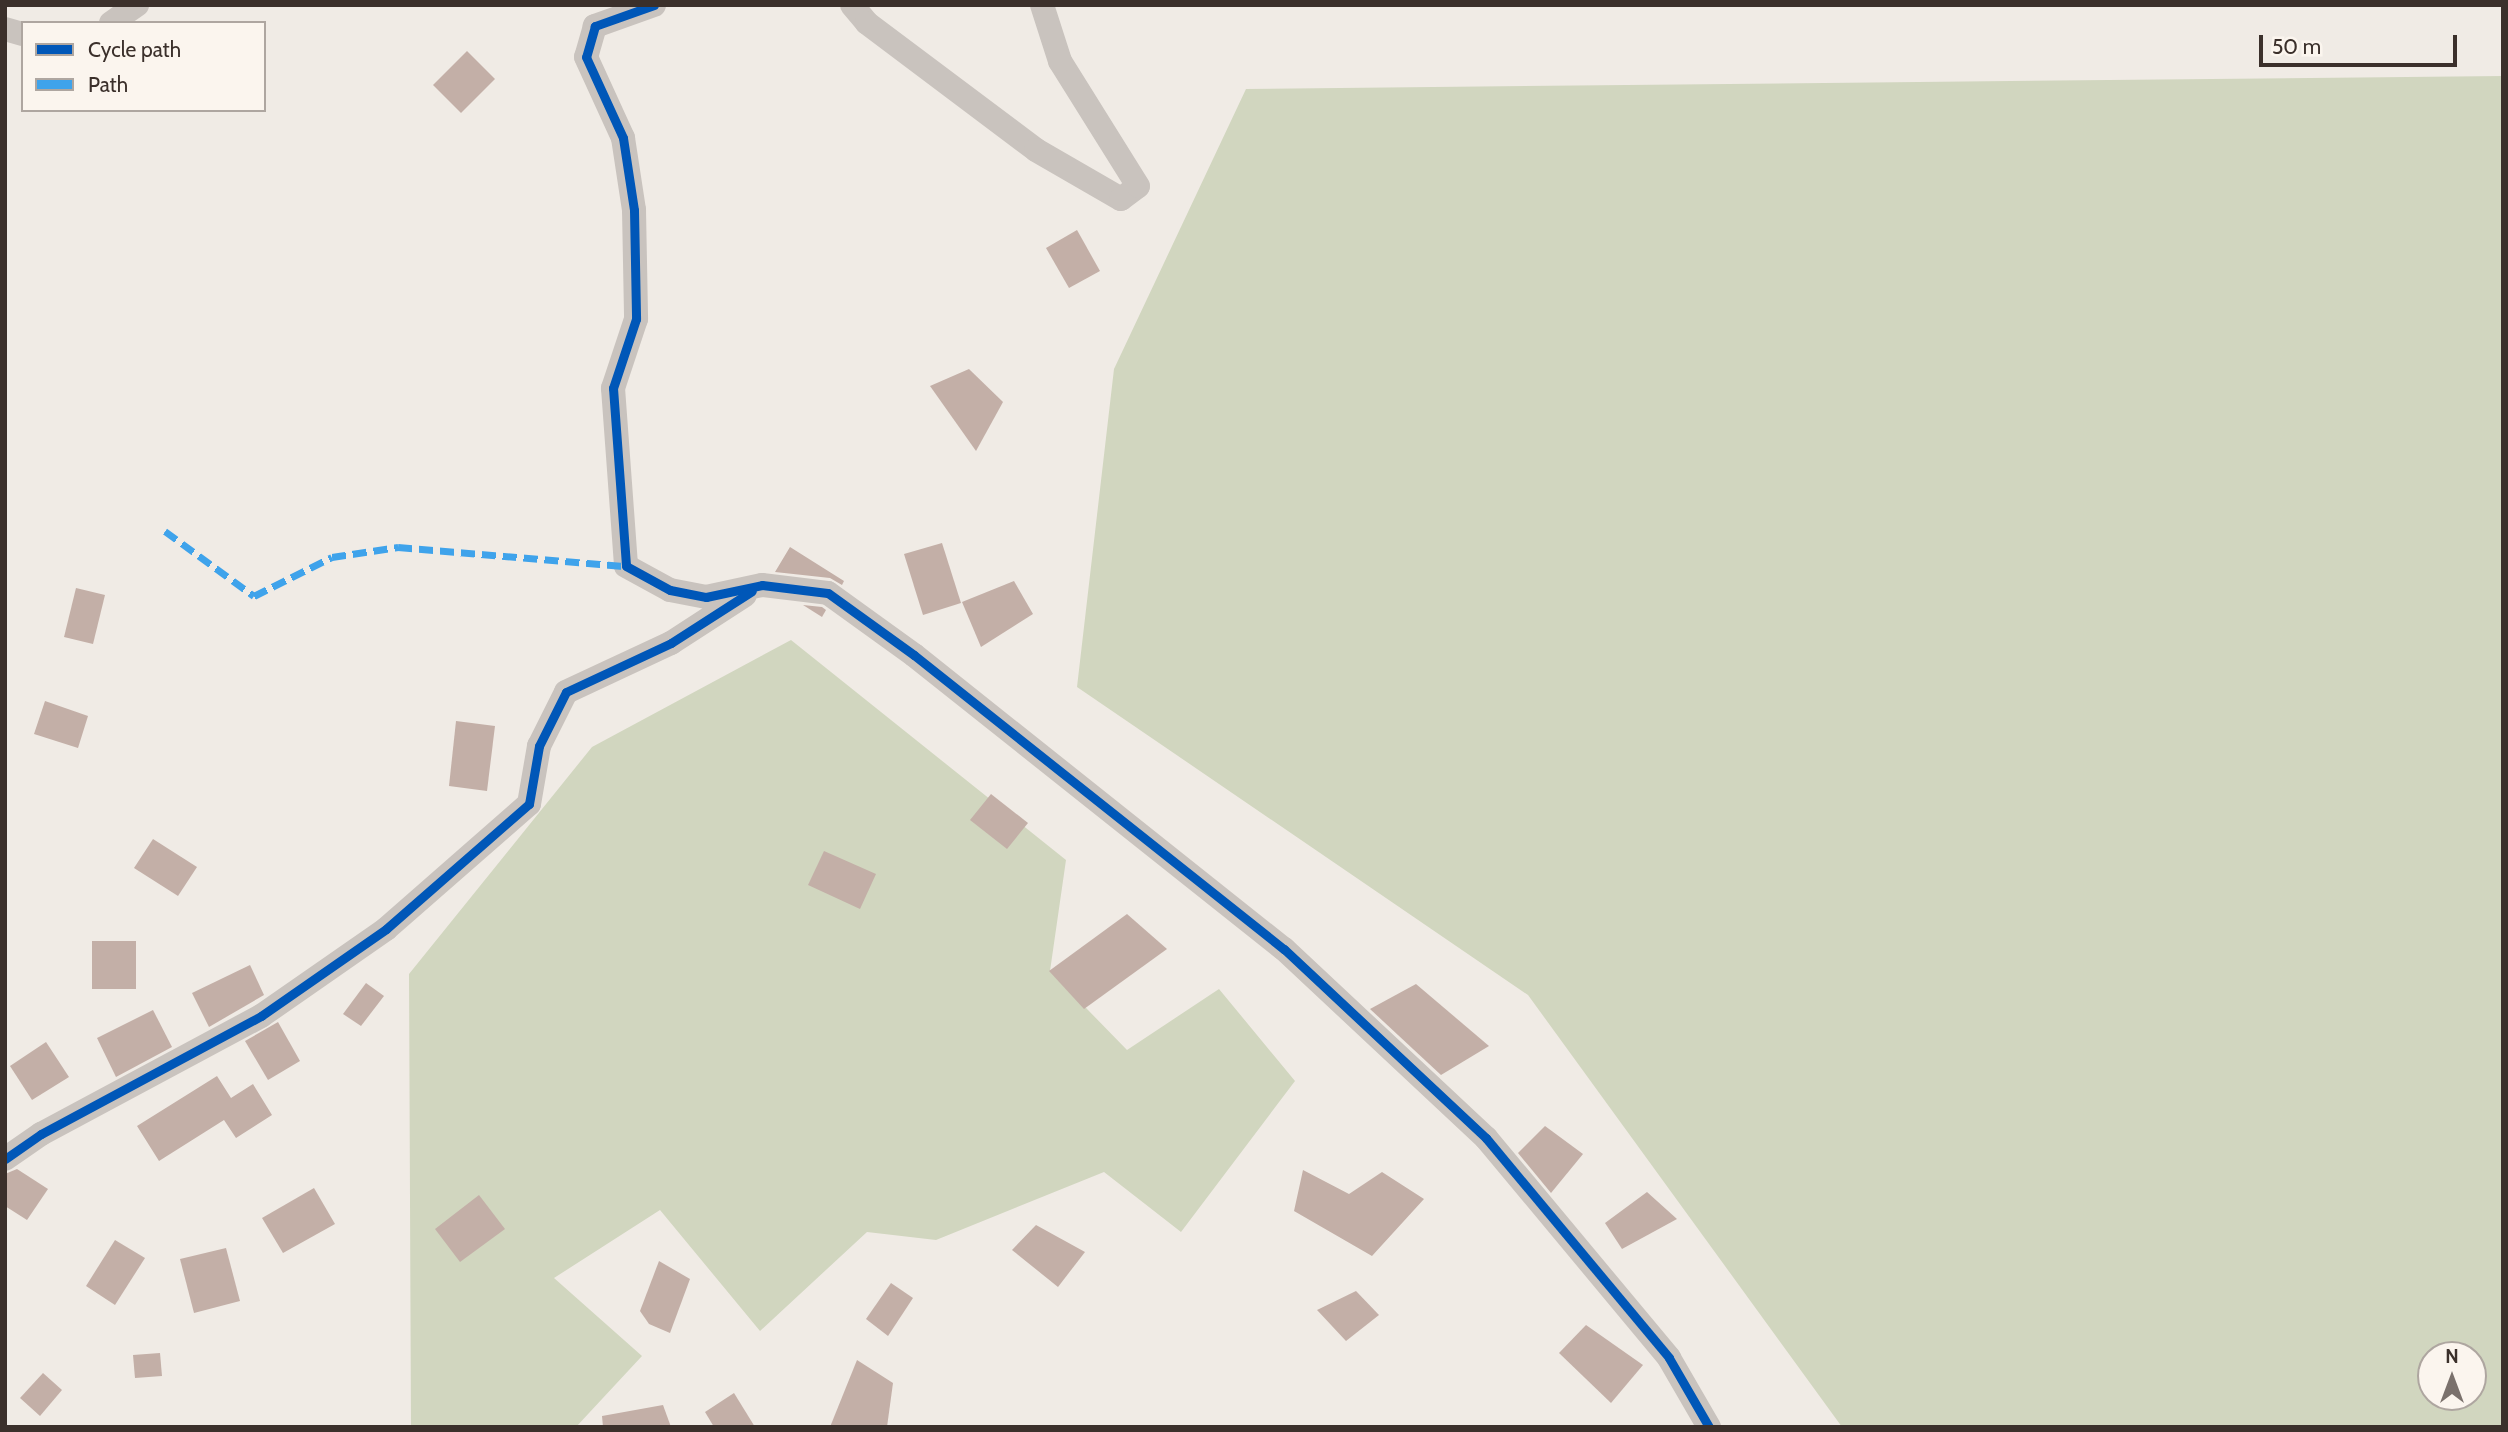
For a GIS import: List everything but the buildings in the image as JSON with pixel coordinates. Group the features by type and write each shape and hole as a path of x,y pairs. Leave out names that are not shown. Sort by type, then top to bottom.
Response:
{"street":[{"path":"114,21 137,5"},
{"path":"654,5 595,26 586,57 623,138 634,210 636,319 613,388 626,566 670,590 706,597 762,585 828,593 914,655 1284,949 1486,1138 1669,1358 1709,1427"},
{"path":"852,5 867,23 1036,150 1121,199 1139,186 1060,61 1042,5"},
{"path":"5,1159 41,1134 261,1016 386,929 529,804 539,746 566,692 671,643 762,585"}],"green space":[{"path":"2503,76 2503,1427 1842,1427 1528,995 1077,687 1114,369 1246,89"},
{"path":"791,640 1066,860 1050,971 1127,1050 1219,989 1295,1081 1181,1232 1104,1172 936,1240 867,1232 760,1331 660,1210 554,1278 642,1356 576,1427 411,1427 409,974 592,747"}],"marked path":[{"path":"165,531 254,596 332,557 398,547 626,566"}],"cycle path":[{"path":"654,5 595,26 586,57 623,138 634,210 636,319 613,388 626,566 670,590 706,597 762,585 828,593 914,655 1284,949 1486,1138 1669,1358 1709,1427"},
{"path":"5,1159 41,1134 261,1016 386,929 529,804 539,746 566,692 671,643 752,591"}]}
